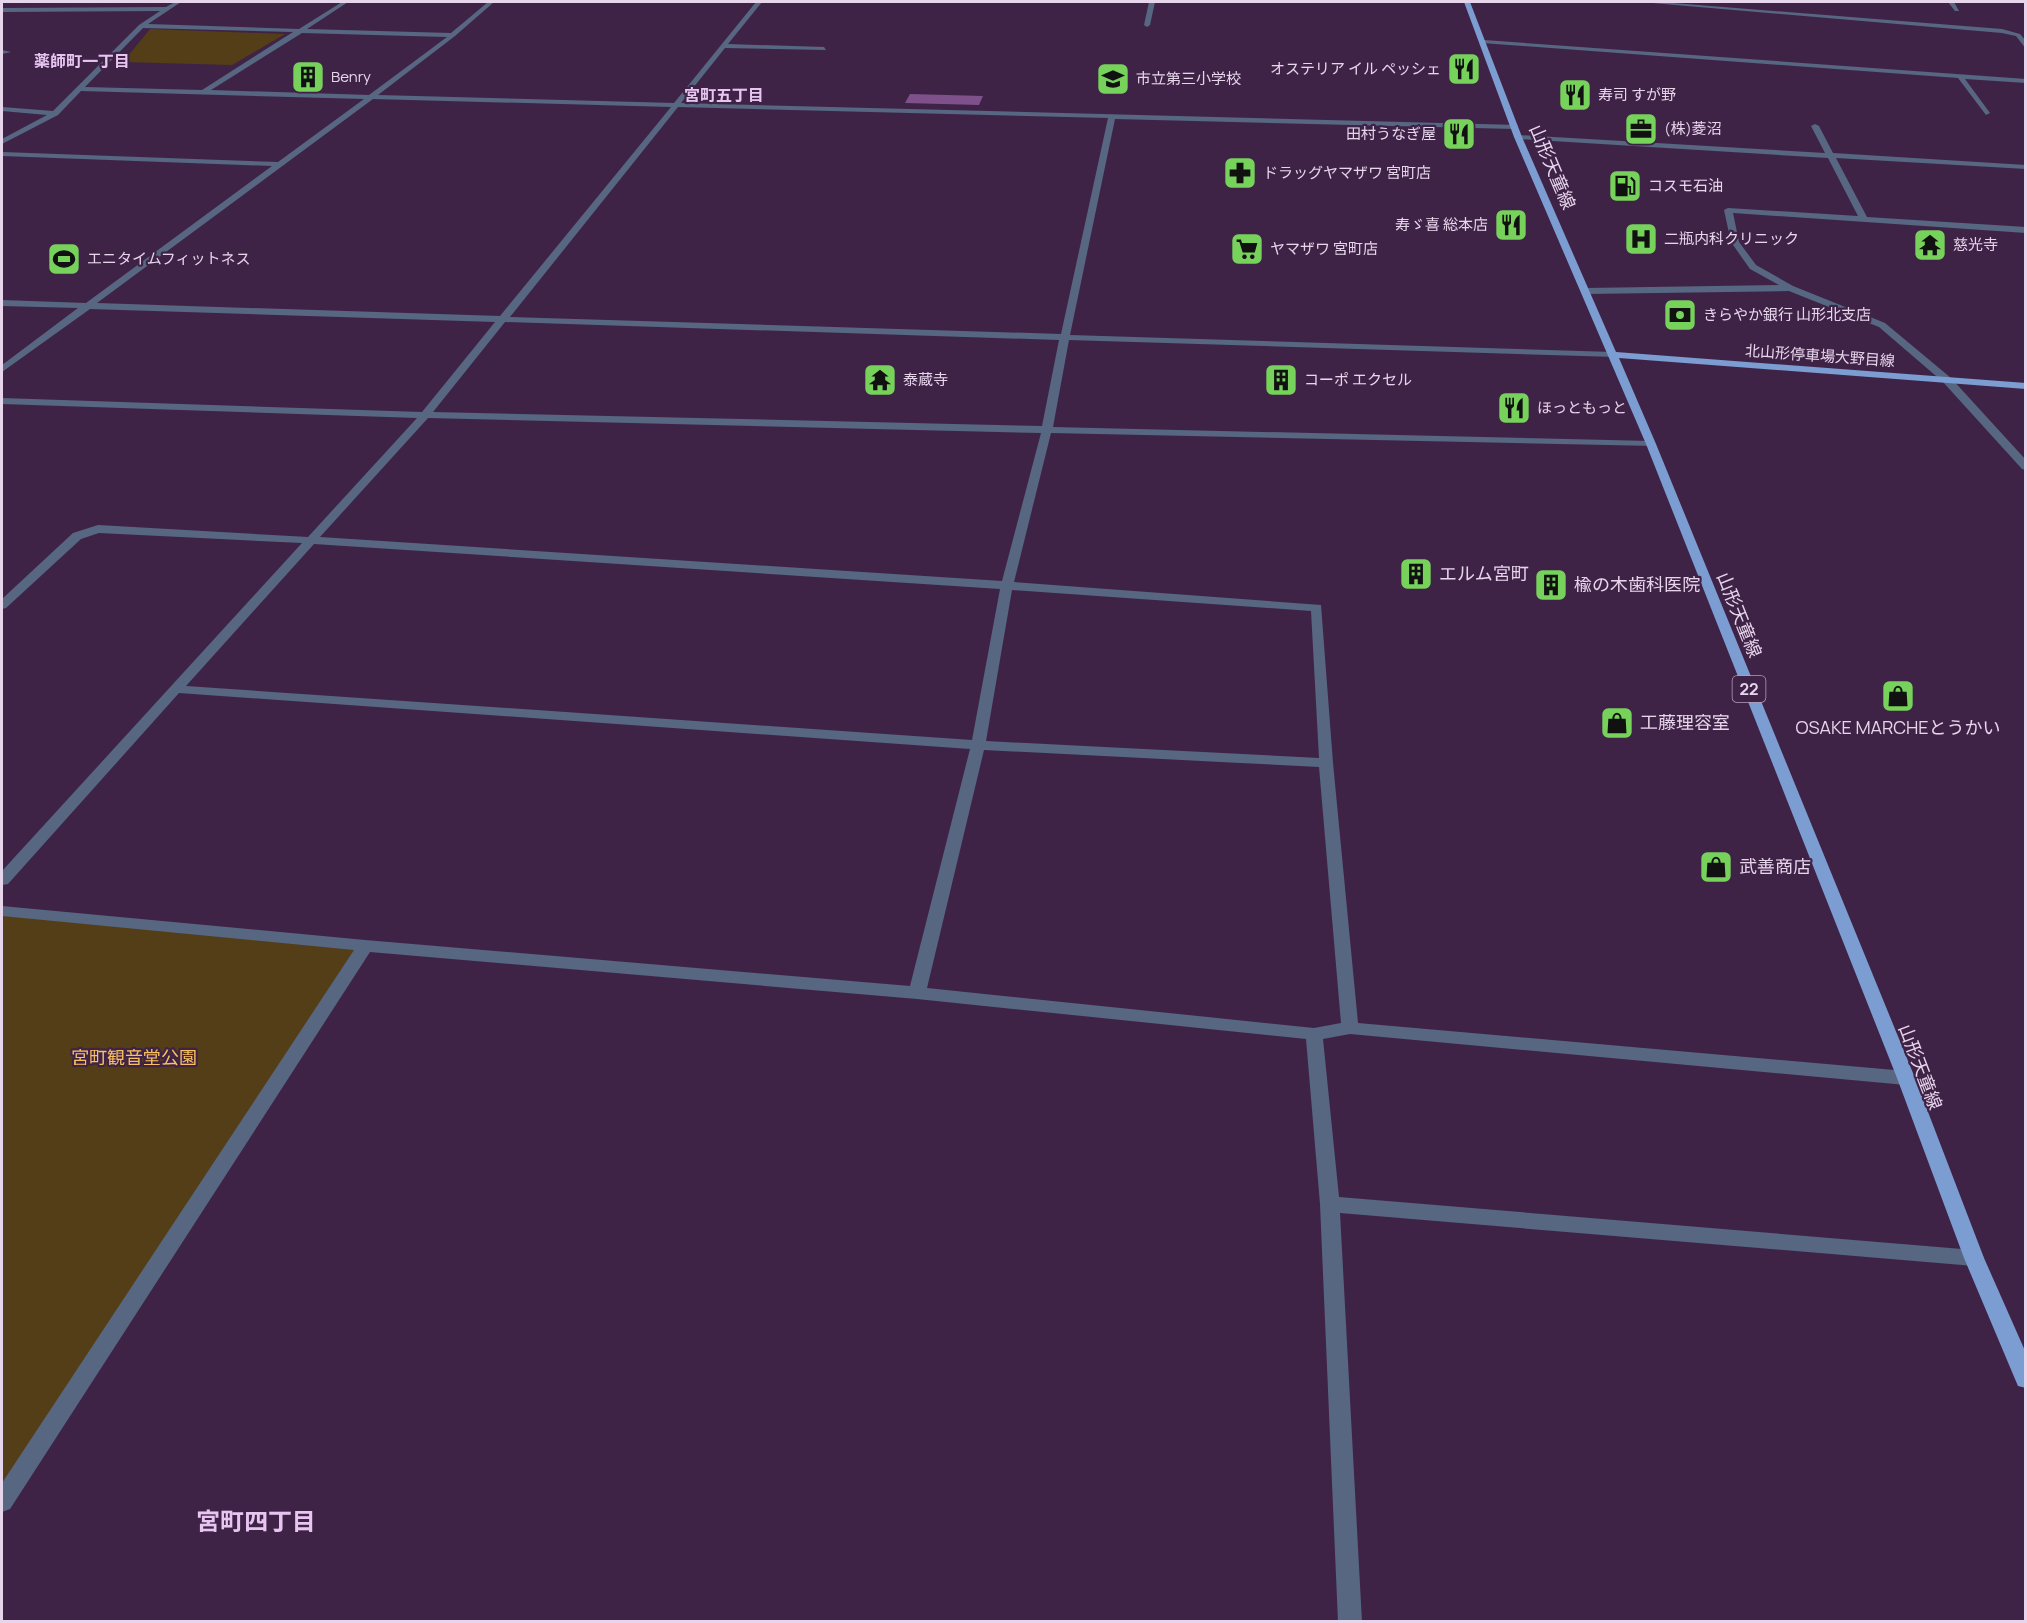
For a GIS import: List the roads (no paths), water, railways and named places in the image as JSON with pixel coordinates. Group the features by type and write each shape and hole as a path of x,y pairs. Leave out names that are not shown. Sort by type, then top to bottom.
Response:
{"main road":[{"name":"山形天童線","path":"1467,2 1516,132 1651,444 1906,1078 1974,1258 2025,1379"},
{"name":"北山形停車場大野目線","path":"1613,355 2025,386"}],"street":[{"path":"2,142 55,113 141,26 178,2"},
{"path":"204,92 345,2"},
{"path":"2,369 372,96 491,2"},
{"path":"2,880 425,415 759,2"},
{"path":"1147,25 1152,2"},
{"path":"1644,2 2002,31 2018,34 2025,47"},
{"path":"1951,2 1957,10"},
{"path":"2,10 165,9"},
{"path":"141,26 453,34"},
{"path":"1484,42 2025,81"},
{"path":"723,46 824,49"},
{"path":"1960,76 1986,113"},
{"path":"80,90 1112,115 1516,132 2025,167"},
{"path":"2,109 55,113"},
{"path":"917,993 978,745 1007,585 1047,429 1112,115"},
{"path":"1815,126 1864,219"},
{"path":"2,154 278,164"},
{"path":"2025,230 1728,210 1735,242 1753,267 1790,288 1882,325 1947,380 2025,467"},
{"path":"1586,291 1790,288"},
{"path":"2,303 1613,355"},
{"path":"2,400 425,415 1651,444"},
{"path":"2,605 77,536 99,529 313,539 1317,608 1326,763 1350,1028"},
{"path":"174,689 978,745 1326,763"},
{"path":"2,911 365,946 917,993 1314,1034 1350,1028 1906,1078"},
{"path":"2,1502 365,946"},
{"path":"1314,1034 1330,1204 1350,1622"},
{"path":"1330,1204 1974,1258"}],"place":[{"name":"オステリア イル ペッシェ","path":"1464,69"},
{"name":"Benry","path":"308,77"},
{"name":"市立第三小学校","path":"1113,79"},
{"name":"寿司 すが野","path":"1575,95"},
{"name":"(株)菱沼","path":"1641,129"},
{"name":"田村うなぎ屋","path":"1459,134"},
{"name":"ドラッグヤマザワ 宮町店","path":"1240,173"},
{"name":"コスモ石油","path":"1625,186"},
{"name":"寿ゞ喜 総本店","path":"1511,225"},
{"name":"二瓶内科クリニック","path":"1641,239"},
{"name":"慈光寺","path":"1930,245"},
{"name":"ヤマザワ 宮町店","path":"1247,249"},
{"name":"エニタイムフィットネス","path":"64,259"},
{"name":"きらやか銀行 山形北支店","path":"1680,315"},
{"name":"泰蔵寺","path":"880,380"},
{"name":"コーポ エクセル","path":"1281,380"},
{"name":"ほっともっと","path":"1514,408"},
{"name":"エルム宮町","path":"1416,574"},
{"name":"楡の木歯科医院","path":"1551,585"},
{"name":"OSAKE MARCHEとうかい","path":"1898,696"},
{"name":"工藤理容室","path":"1617,723"},
{"name":"武善商店","path":"1716,867"}],"district":[{"name":"薬師町一丁目","path":"82,61"},
{"name":"宮町五丁目","path":"724,95"},
{"name":"宮町四丁目","path":"256,1522"}],"park label":[{"name":"宮町観音堂公園","path":"134,1058"}]}
